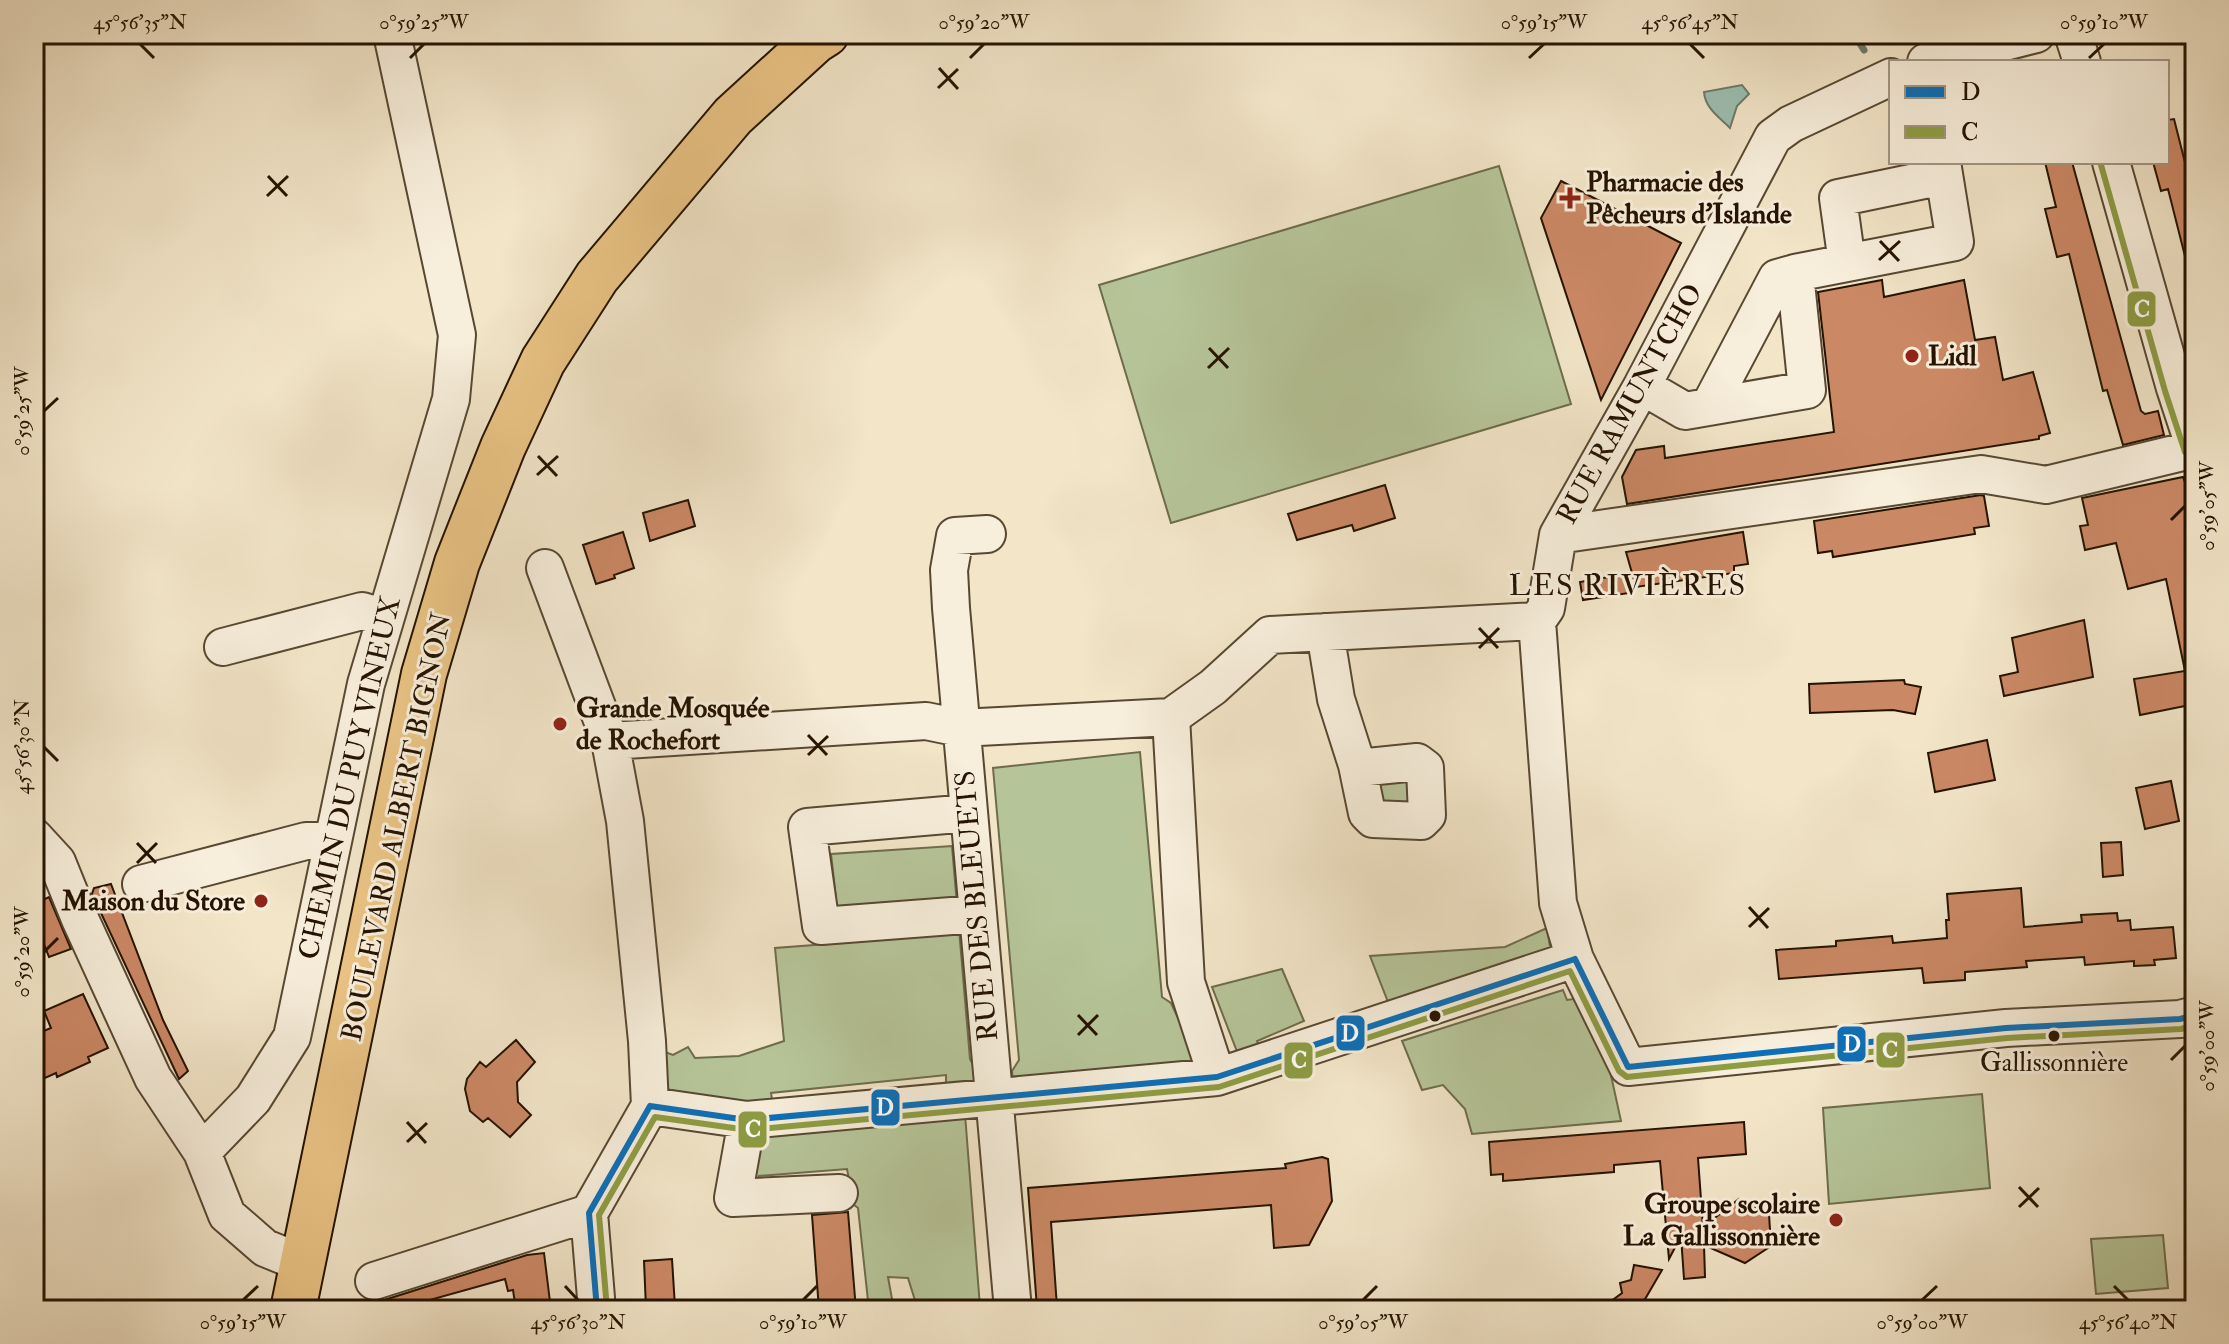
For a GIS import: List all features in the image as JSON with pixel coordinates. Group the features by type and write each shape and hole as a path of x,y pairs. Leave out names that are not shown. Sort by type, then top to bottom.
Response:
{"main road":[{"name":"BOULEVARD ALBERT BIGNON","path":"293,1310 424,674 457,563 503,447 543,361 597,277 733,116 826,34"}],"street":[{"name":"CHEMIN DU PUY VINEUX","path":"202,1152 253,1099 292,1037 366,684 451,399 457,335 392,34"},
{"path":"1934,60 2036,34"},
{"path":"2073,34 2081,60"},
{"name":"RUE RAMUNTCHO","path":"1889,78 1791,124 1773,137 1642,386 1558,535 1546,608 1537,621 1558,903 1575,959 1628,1067 2006,1028 2180,1019 2195,1015"},
{"path":"1558,535 1981,474 2046,485 2195,449 2112,164"},
{"path":"1709,407 1777,278 1955,242 1943,169 1838,198 1847,263"},
{"path":"1642,386 1685,411 1807,390 1795,273"},
{"name":"RUE DES BLEUETS","path":"987,534 955,536 949,570 960,728 1013,1310"},
{"path":"545,568 610,741 625,821 647,1041 650,1106 589,1213 597,1310"},
{"path":"223,647 362,611 385,618"},
{"path":"610,741 926,721 960,728 1171,717 1213,687 1270,635 1537,621"},
{"path":"1325,632 1336,699 1358,768"},
{"path":"1171,717 1186,982 1217,1077"},
{"path":"969,813 807,827 821,926 978,914"},
{"path":"34,837 57,862 153,1078 202,1152 227,1215 265,1248 304,1264"},
{"path":"141,884 306,841 333,841"},
{"path":"650,1106 747,1120 1217,1077 1575,959"},
{"path":"747,1120 733,1198 839,1193"},
{"path":"374,1281 589,1213"}],"shaded area":[{"path":"1742,85 1749,94 1737,106 1730,128 1710,108 1704,92"},
{"path":"1499,166 1571,404 1171,523 1099,285"},
{"path":"1140,752 1162,997 1171,1003 1199,1063 1014,1096 1012,1071 1019,1060 993,768"},
{"path":"1410,773 1414,806 1381,809 1376,781"},
{"path":"952,846 970,1059 984,1099 946,1102 946,1075 771,1093 775,1117 676,1110 675,1091 663,1088 657,1049 673,1055 688,1047 695,1058 739,1056 784,1041 775,948 841,943 831,854"},
{"path":"1547,928 1551,953 1388,1002 1370,956 1505,947"},
{"path":"1282,969 1304,1021 1257,1041 1260,1049 1238,1054 1212,987"},
{"path":"1563,990 1567,1000 1581,998 1607,1057 1621,1121 1472,1134 1465,1109 1443,1085 1422,1090 1402,1041"},
{"path":"1982,1094 1990,1188 1829,1204 1823,1108"},
{"path":"965,1114 980,1307 918,1310 908,1278 888,1277 894,1310 869,1310 858,1208 839,1193 850,1184 847,1169 759,1176 756,1197 748,1187 759,1130"},
{"path":"2163,1235 2168,1288 2096,1294 2091,1239"}],"building":[{"path":"2174,119 2195,202 2195,268 2188,268 2168,189 2161,191 2154,164 2169,164 2169,120"},
{"path":"2045,164 2073,164 2141,411 2145,414 2158,411 2164,435 2123,445 2107,390 2103,391 2069,254 2057,257 2045,209 2056,207"},
{"path":"1561,181 1681,243 1601,400 1541,218"},
{"path":"1882,280 1884,297 1964,280 1975,340 1995,337 2003,380 2033,372 2050,433 2039,436 2039,439 1627,504 1622,477 1636,450 1664,446 1665,458 1834,432 1818,292"},
{"path":"2183,477 2195,509 2195,676 2189,677 2195,704 2140,715 2134,679 2185,671 2166,579 2128,589 2116,543 2085,550 2080,526 2088,525 2082,498"},
{"path":"1385,485 1395,518 1354,531 1352,525 1297,540 1288,514"},
{"path":"1984,496 1989,526 1974,528 1975,534 1833,557 1832,551 1818,553 1814,521"},
{"path":"688,500 695,526 650,541 643,513"},
{"path":"623,532 634,568 596,584 583,545"},
{"path":"1743,532 1748,564 1734,566 1734,573 1636,587 1626,552"},
{"path":"1626,574 1629,593 1583,600 1580,582"},
{"path":"2084,620 2093,677 2004,696 2000,676 2018,672 2012,638"},
{"path":"1904,680 1905,684 1921,687 1915,714 1893,710 1810,713 1809,684"},
{"path":"1987,740 1995,780 1935,792 1928,753"},
{"path":"2171,781 2179,821 2145,829 2136,788"},
{"path":"2121,842 2123,875 2103,877 2101,843"},
{"path":"111,884 163,1020 188,1071 179,1079 92,894 94,888"},
{"path":"2021,888 2024,927 2082,922 2081,915 2117,913 2118,921 2130,920 2131,930 2173,927 2176,958 2154,960 2155,965 2134,966 2134,961 2085,965 2084,957 2026,961 2027,967 1965,972 1965,980 1924,983 1922,968 1779,979 1776,950 1836,946 1836,941 1892,936 1893,943 1947,938 1947,894"},
{"path":"49,897 71,949 49,957 34,919 34,904"},
{"path":"83,994 108,1048 88,1057 90,1062 57,1077 56,1073 45,1078 34,1054 34,1035 51,1028 44,1011"},
{"path":"516,1040 535,1062 517,1082 518,1102 531,1115 510,1137 488,1118 483,1122 470,1111 465,1089 467,1079 480,1062 486,1067"},
{"path":"1744,1122 1746,1154 1698,1158 1703,1227 1739,1199 1769,1214 1771,1246 1745,1263 1704,1245 1705,1277 1684,1279 1681,1236 1669,1259 1660,1161 1614,1165 1614,1172 1503,1181 1503,1174 1491,1175 1489,1142"},
{"path":"1322,1157 1328,1159 1332,1201 1309,1245 1274,1248 1271,1205 1051,1222 1057,1307 1037,1308 1028,1188 1286,1168 1285,1164"},
{"path":"848,1212 856,1310 819,1310 812,1215"},
{"path":"544,1253 551,1310 516,1310 513,1290 508,1291 505,1279 408,1306 406,1310 382,1310 381,1301 527,1255"},
{"path":"672,1259 675,1307 646,1308 644,1261"},
{"path":"1634,1265 1662,1270 1641,1306 1636,1310 1599,1310 1622,1293 1620,1283 1631,1280"}],"waterway":[{"path":"1854,34 1864,50"}],"transit line":[{"name":"C","path":"2101,165 2185,452"},
{"name":"D","path":"1575,959 1628,1067 2006,1028 2180,1019 2195,1015"},
{"name":"D","path":"650,1106 747,1120 1217,1077 1575,959"},
{"name":"C","path":"607,1309 599,1215 655,1117 748,1130 1219,1087 1570,971 1619,1071 1627,1077 2007,1038 2181,1029 2195,1025"},
{"name":"D","path":"597,1310 589,1213 650,1106"}],"place":[{"name":"Pharmacie des Pêcheurs d'Islande","path":"1570,198"},
{"name":"Lidl","path":"1912,356"},
{"name":"Grande Mosquée de Rochefort","path":"560,724"},
{"name":"Maison du Store","path":"261,901"},
{"name":"Gallissonnière","path":"2054,1036"},
{"name":"Groupe scolaire La Gallissonnière","path":"1836,1220"}],"district":[{"name":"LES RIVIÈRES","path":"1628,585"}]}
